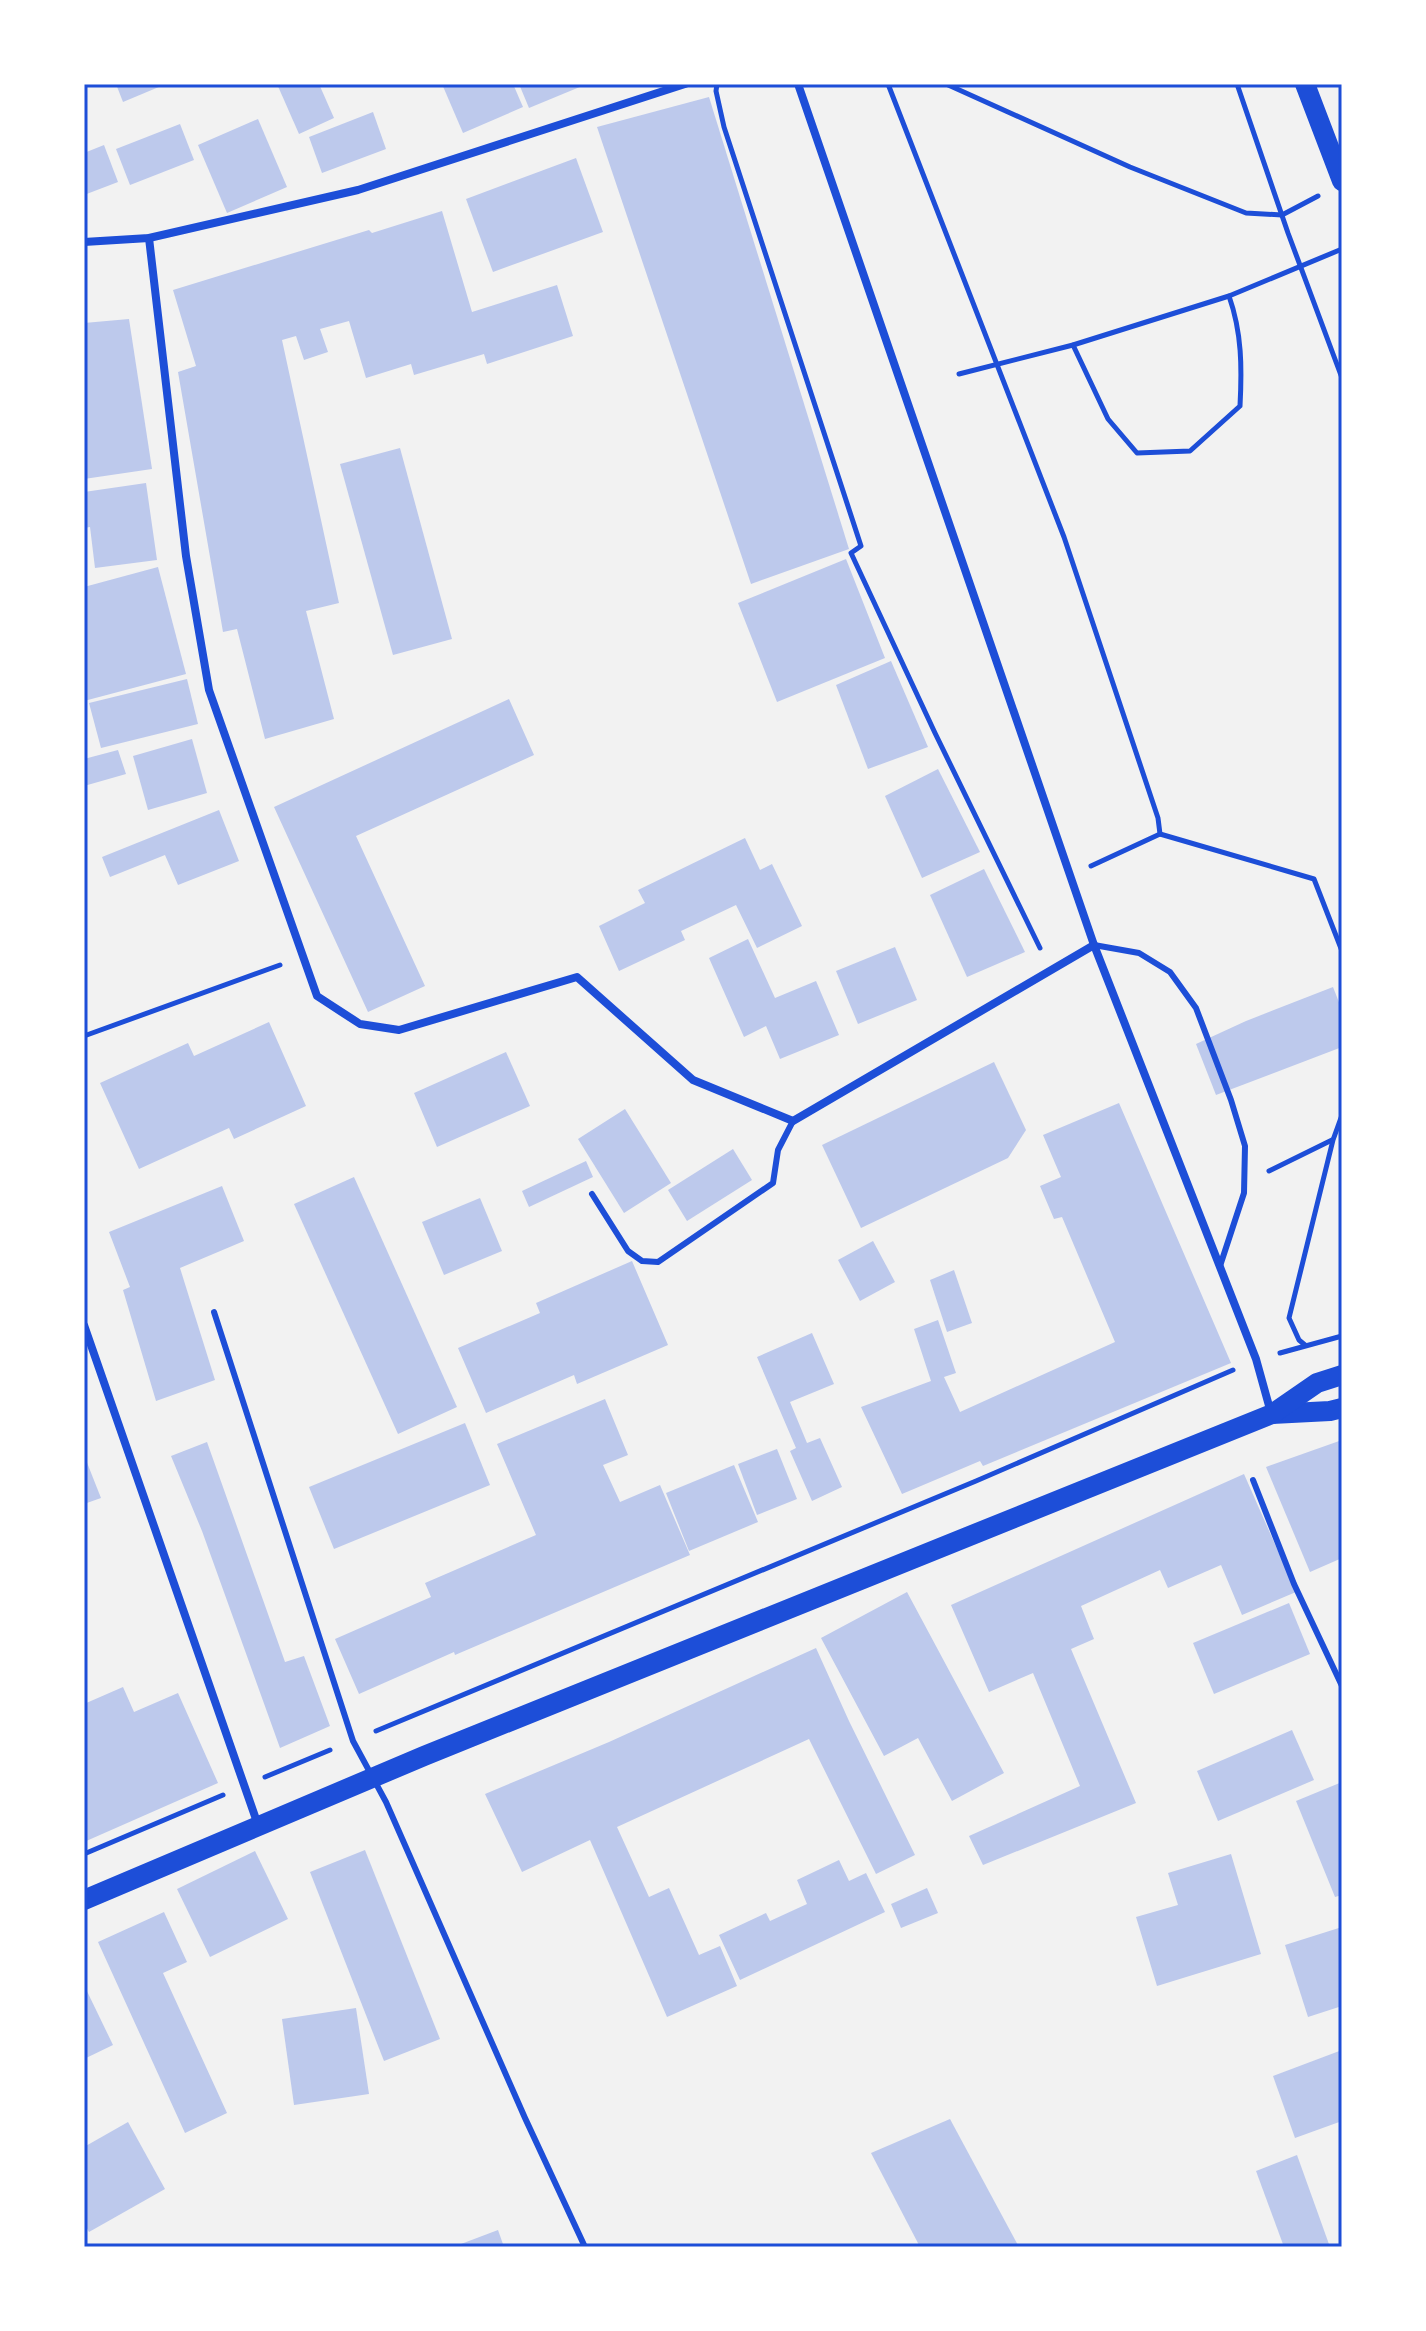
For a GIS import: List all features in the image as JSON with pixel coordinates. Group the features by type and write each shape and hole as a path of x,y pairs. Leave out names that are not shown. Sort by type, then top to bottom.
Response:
{"main road":[{"path":"1305,84 1333,187"},
{"path":"84,1900 258,1825 1272,1414 1317,1383 1342,1375"},
{"path":"1272,1414 1342,1408"}],"street":[{"path":"84,242 149,238 358,190 685,84"},
{"path":"798,84 1069,875 1256,1359 1272,1414"},
{"path":"149,238 186,556 209,690 317,996 360,1024 399,1030 577,977 693,1080 793,1121 1094,945"},
{"path":"84,1325 258,1825"}],"lane":[{"path":"1094,945 1139,953 1170,972 1196,1008 1245,1146 1244,1193 1220,1266"},
{"path":"592,1194 628,1251 642,1261 658,1262 773,1183 778,1150 793,1121"},
{"path":"214,1312 353,1741 374,1778 585,2247"},
{"path":"1253,1480 1294,1584 1342,1686"}],"path":[{"path":"717,84 724,127 861,546 851,553 1051,970"},
{"path":"888,84 1064,537 1158,818 1160,834"},
{"path":"946,84 1130,167 1246,213 1282,215 1333,187"},
{"path":"1237,84 1342,378"},
{"path":"959,374 1073,345 1229,296 1342,249"},
{"path":"1073,345 1108,419 1137,453 1190,451 1240,406 1242,366 1239,323 1229,296"},
{"path":"1069,875 1160,834 1314,879 1342,951"},
{"path":"84,1036 303,956"},
{"path":"1306,1346 1299,1340 1289,1318 1342,1115"},
{"path":"1245,1179 1260,1175 1333,1140"},
{"path":"84,1854 976,1481 1256,1359 1342,1336"}],"building":[{"path":"116,84 166,84 123,102"},
{"path":"277,84 319,84 334,118 299,134"},
{"path":"442,84 513,84 523,107 463,133"},
{"path":"519,84 587,84 529,108"},
{"path":"709,97 849,549 751,584 597,127"},
{"path":"373,112 386,149 322,173 309,137"},
{"path":"258,119 287,187 227,213 198,145"},
{"path":"180,124 194,160 130,185 116,149"},
{"path":"104,145 118,182 84,195 84,153"},
{"path":"576,158 603,232 493,272 466,199"},
{"path":"442,211 472,312 557,285 573,336 487,364 484,354 414,375 411,364 366,378 349,321 320,329 328,352 304,360 296,336 282,340 339,603 306,611 334,719 265,739 237,629 223,632 178,372 196,366 173,290"},
{"path":"129,319 152,469 84,479 84,323"},
{"path":"400,448 452,639 393,655 340,464"},
{"path":"146,483 157,560 95,568 90,527 84,528 84,492"},
{"path":"846,559 885,658 777,702 738,603"},
{"path":"158,567 186,674 84,701 84,587"},
{"path":"891,661 928,747 868,769 836,685"},
{"path":"187,679 198,724 101,748 89,703"},
{"path":"509,699 534,755 356,836 425,986 368,1012 274,807"},
{"path":"192,739 207,793 148,810 133,756"},
{"path":"118,750 126,774 84,786 84,759"},
{"path":"938,769 980,852 922,878 885,796"},
{"path":"219,810 239,861 178,885 165,855 110,877 102,857"},
{"path":"745,838 760,870 772,864 802,926 757,948 736,905 681,931 685,940 619,971 599,926 645,903 638,890"},
{"path":"984,869 1025,952 967,977 930,895"},
{"path":"748,939 775,998 816,981 839,1035 780,1059 766,1026 744,1037 709,958"},
{"path":"895,947 917,1000 858,1024 836,971"},
{"path":"1333,987 1342,1010 1342,1047 1216,1095 1196,1044"},
{"path":"269,1022 306,1106 234,1139 229,1128 139,1169 100,1083 188,1043 194,1056"},
{"path":"506,1052 530,1106 437,1147 414,1093"},
{"path":"994,1062 1026,1130 1008,1158 861,1228 822,1145"},
{"path":"1119,1103 1231,1363 983,1466 980,1461 902,1494 861,1407 931,1381 914,1329 938,1320 956,1373 944,1377 960,1412 1115,1342 1062,1217 1054,1219 1040,1186 1061,1177 1043,1135"},
{"path":"625,1109 671,1183 624,1213 578,1139"},
{"path":"733,1149 752,1180 687,1221 668,1190"},
{"path":"586,1161 593,1177 529,1207 522,1191"},
{"path":"354,1177 457,1407 398,1434 294,1204"},
{"path":"222,1186 244,1241 180,1268 215,1380 156,1401 123,1290 130,1287 109,1232"},
{"path":"480,1198 502,1251 444,1275 422,1222"},
{"path":"873,1241 895,1282 860,1301 838,1260"},
{"path":"632,1261 668,1345 577,1384 574,1375 486,1413 458,1348 540,1313 536,1303"},
{"path":"954,1270 972,1323 947,1332 930,1280"},
{"path":"812,1333 834,1384 790,1402 807,1443 820,1438 842,1487 812,1501 790,1451 796,1448 757,1357"},
{"path":"605,1399 628,1455 603,1465 620,1502 660,1485 690,1555 359,1694 335,1639 431,1597 425,1583 536,1535 497,1444"},
{"path":"465,1423 490,1485 334,1549 309,1487"},
{"path":"1342,1440 1342,1558 1310,1572 1266,1467"},
{"path":"207,1442 285,1662 304,1656 330,1726 280,1748 202,1531 171,1456"},
{"path":"777,1449 797,1499 757,1515 738,1464"},
{"path":"84,1455 101,1498 84,1504"},
{"path":"734,1465 758,1522 689,1551 666,1493"},
{"path":"1244,1474 1296,1592 1242,1615 1221,1565 1168,1588 1160,1570 1081,1606 1094,1639 1071,1649 1136,1803 983,1865 969,1836 1080,1786 1033,1673 989,1692 951,1605"},
{"path":"907,1592 1004,1773 952,1801 918,1738 884,1756 821,1638"},
{"path":"1289,1603 1310,1654 1214,1694 1193,1643"},
{"path":"816,1648 915,1855 876,1874 809,1739 617,1827 649,1897 669,1888 699,1955 720,1946 737,1986 667,2017 590,1840 522,1872 485,1794 609,1742"},
{"path":"123,1687 134,1712 178,1693 218,1783 84,1842 84,1704"},
{"path":"1292,1730 1314,1780 1218,1821 1197,1771"},
{"path":"1342,1782 1342,1895 1335,1897 1296,1801"},
{"path":"365,1850 440,2039 384,2061 310,1872"},
{"path":"255,1851 288,1919 210,1957 177,1889"},
{"path":"1231,1854 1261,1954 1157,1986 1136,1917 1178,1905 1168,1873"},
{"path":"839,1860 849,1881 866,1873 885,1912 740,1980 719,1935 766,1913 770,1921 807,1904 797,1880"},
{"path":"927,1888 938,1913 901,1928 891,1904"},
{"path":"164,1912 187,1962 163,1973 227,2113 185,2133 98,1942"},
{"path":"1342,1927 1342,2006 1308,2017 1285,1945"},
{"path":"84,1985 113,2045 84,2059"},
{"path":"356,2008 369,2094 294,2105 282,2019"},
{"path":"1342,2050 1342,2121 1295,2138 1273,2076"},
{"path":"950,2119 1019,2247 920,2247 871,2153"},
{"path":"128,2122 165,2189 89,2232 84,2223 84,2147"},
{"path":"1297,2155 1330,2247 1284,2247 1256,2171"},
{"path":"498,2230 504,2247 453,2247"}]}
